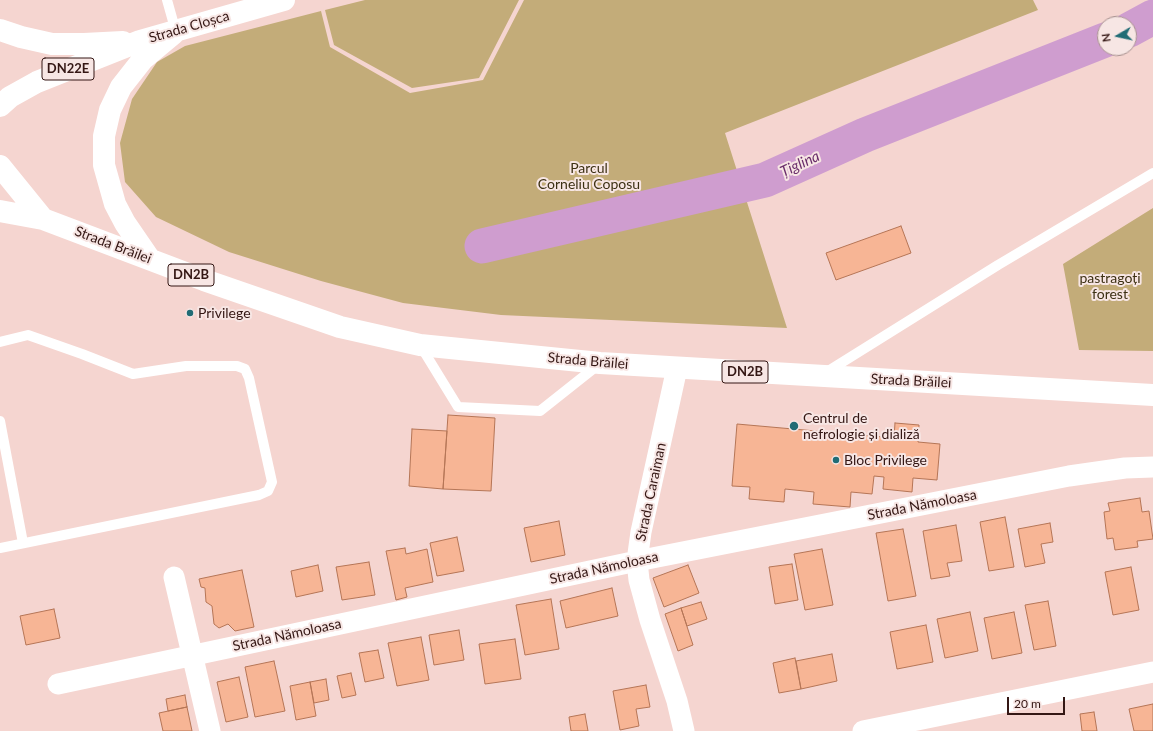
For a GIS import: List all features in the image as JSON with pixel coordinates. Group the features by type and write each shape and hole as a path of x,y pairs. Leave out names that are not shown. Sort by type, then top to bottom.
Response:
{"main road":[{"name":"Strada Cloșca","path":"0,106 10,97 37,82 140,41 176,32 284,0"},
{"name":"Strada Cloșca","path":"0,30 21,37 52,44 140,41"},
{"path":"150,258 125,223 115,204 104,165 104,136 110,110 121,87 143,59 176,32"},
{"path":"0,166 44,219"},
{"name":"DN2B","path":"0,211 44,219"},
{"name":"Strada Brăilei","path":"44,219 150,258 204,280 340,327 420,345 600,363 818,377 1153,394"}],"street":[{"name":"Strada Caraiman","path":"677,368 641,532 637,561 639,580 644,600 677,701 684,731"},
{"name":"Strada Nămoloasa","path":"58,684 637,561 1069,476 1125,468 1153,466"},
{"path":"174,577 210,731"},
{"path":"863,731 1153,672"}],"lane":[{"path":"167,0 176,32"},
{"path":"818,377 998,265 1153,173"},
{"path":"0,342 28,335 133,374 186,366 237,366 245,369 250,378 272,482 268,490 259,495 0,548"},
{"path":"420,345 458,407 540,411 600,363"},
{"path":"0,421 23,543"}],"green space":[{"path":"365,0 519,0 479,78 412,88 334,45 325,10"},
{"name":"Parcul Corneliu Coposu","path":"524,0 1033,0 1038,10 725,133 787,328 501,315 403,303 321,281 229,252 156,217 125,182 120,143 132,99 157,62 185,46 321,11 330,47 410,93 483,80"},
{"name":"pastragoți forest","path":"1153,208 1153,351 1079,350 1063,264"}],"building":[{"path":"901,226 911,253 836,280 826,253"},
{"path":"448,415 495,418 491,491 443,489"},
{"name":"Bloc Privilege","path":"895,423 919,425 918,442 940,444 937,480 913,478 912,492 883,489 884,477 874,476 872,494 851,492 850,507 813,504 814,492 785,489 784,502 749,499 750,487 732,486 737,424 894,438"},
{"path":"412,429 447,431 443,489 409,486"},
{"path":"1140,498 1142,512 1149,511 1153,539 1137,541 1138,547 1115,550 1113,538 1107,539 1104,512 1110,511 1108,503"},
{"path":"1005,517 1014,567 989,571 980,522"},
{"path":"559,521 565,555 531,562 524,528"},
{"path":"1050,523 1053,542 1041,544 1045,563 1025,567 1018,529"},
{"path":"956,525 962,561 947,563 950,576 931,579 923,531"},
{"path":"903,529 916,596 888,601 876,533"},
{"path":"457,537 464,571 437,576 430,543"},
{"path":"405,548 406,554 427,549 433,582 405,588 407,597 396,600 386,551"},
{"path":"822,549 833,605 805,610 794,554"},
{"path":"369,562 375,595 342,600 336,567"},
{"path":"792,564 798,600 775,604 769,567"},
{"path":"318,565 323,591 296,597 291,571"},
{"path":"688,565 699,593 664,607 653,578"},
{"path":"1131,567 1139,610 1113,615 1105,572"},
{"path":"242,570 254,627 235,631 228,624 219,628 214,624 212,606 206,602 205,588 201,587 199,579"},
{"path":"612,588 618,616 566,628 560,601"},
{"path":"551,599 559,649 525,655 516,605"},
{"path":"1048,601 1056,646 1034,650 1025,605"},
{"path":"701,602 707,619 687,626 681,608"},
{"path":"681,608 693,645 678,651 665,614"},
{"path":"54,609 60,638 26,645 20,616"},
{"path":"970,612 978,651 945,658 937,619"},
{"path":"1014,612 1022,653 992,659 984,618"},
{"path":"926,625 933,662 897,669 890,632"},
{"path":"459,630 464,660 434,665 429,635"},
{"path":"421,637 429,680 397,686 388,643"},
{"path":"515,639 521,679 485,684 479,644"},
{"path":"378,650 384,678 365,682 359,653"},
{"path":"832,654 837,681 801,689 796,661"},
{"path":"795,658 801,689 779,693 773,663"},
{"path":"274,661 285,711 255,717 245,667"},
{"path":"351,673 356,695 342,698 337,676"},
{"path":"239,677 248,717 226,722 217,682"},
{"path":"326,679 329,700 314,703 310,682"},
{"path":"310,682 316,716 296,720 290,686"},
{"path":"646,685 650,707 636,709 639,726 620,730 613,691"},
{"path":"185,695 187,707 168,711 166,699"},
{"path":"1153,704 1153,731 1134,731 1129,709"},
{"path":"187,707 192,731 163,731 159,713"},
{"path":"1094,712 1097,731 1082,731 1080,714"},
{"path":"585,714 588,731 571,731 569,717"}],"waterway":[{"name":"Țiglina","path":"1137,26 1153,17"},
{"name":"Țiglina","path":"482,246 765,180 865,135 1097,43"}],"place":[{"name":"Privilege","path":"190,313"},
{"name":"Centrul de nefrologie și dializă","path":"794,426"},
{"name":"Bloc Privilege","path":"836,460"}]}
